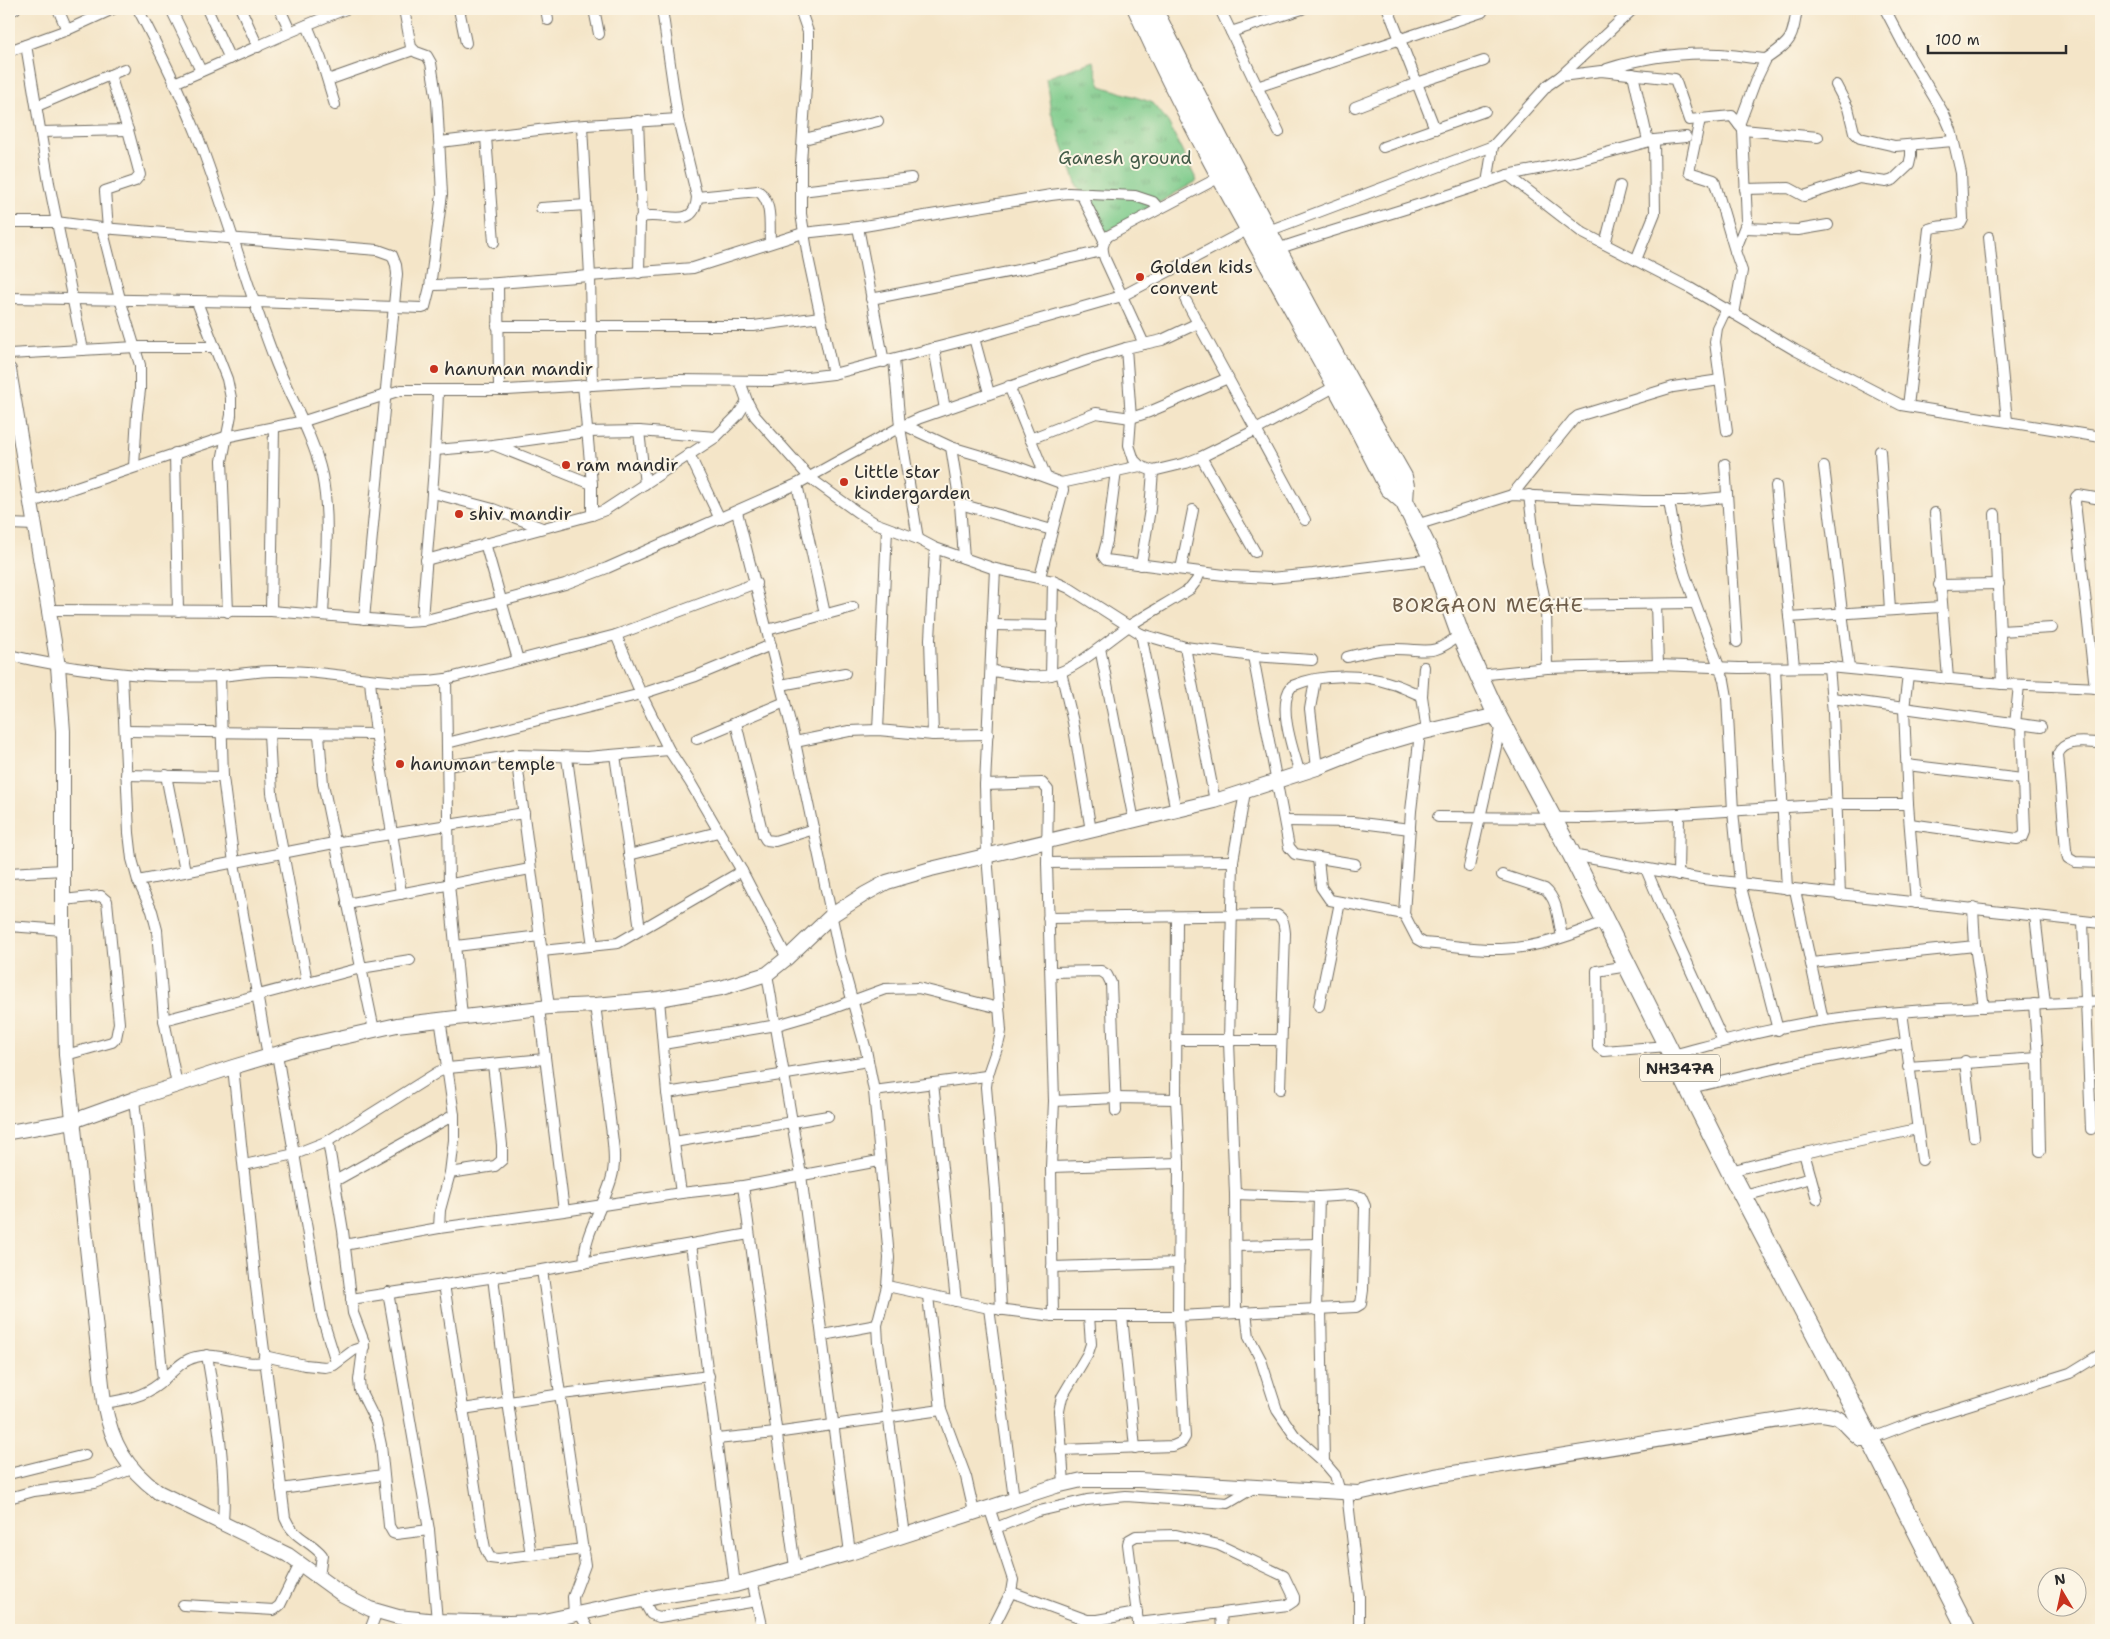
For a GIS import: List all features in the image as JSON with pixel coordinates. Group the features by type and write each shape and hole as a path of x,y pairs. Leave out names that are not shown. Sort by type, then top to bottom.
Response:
{"highway":[{"name":"NH347A","path":"1137,9 1159,58 1220,177 1256,232 1276,249 1331,351 1403,477 1405,486 1404,501"},
{"name":"NH347A","path":"1153,9 1256,232 1389,488 1404,501 1433,559 1460,634 1499,719 1572,855 1730,1171 1967,1630"}],"street":[{"path":"9,12 15,9"},
{"path":"58,9 67,30"},
{"path":"9,51 67,30 113,9"},
{"path":"138,9 196,132 275,359 304,421 318,460 323,485 326,532 323,615"},
{"path":"171,9 201,71"},
{"path":"207,9 230,59"},
{"path":"241,9 258,47"},
{"path":"280,9 290,31"},
{"path":"174,83 307,25 317,14 346,9"},
{"path":"404,9 413,50"},
{"path":"459,9 466,43"},
{"path":"546,9 548,20"},
{"path":"594,9 599,34"},
{"path":"642,217 680,218 690,215 696,207 697,197 678,119 662,9"},
{"path":"800,9 808,32 801,192 803,234 833,374"},
{"path":"1220,9 1279,132"},
{"path":"1231,32 1302,9"},
{"path":"1388,9 1435,129"},
{"path":"32,502 134,466 225,437 304,421 401,390 499,390 677,380 773,380 833,374 974,338 1122,296 1256,232 1492,146 1548,85 1561,76 1634,9"},
{"path":"1735,252 1747,221 1746,164 1741,128 1755,82 1766,59 1786,45 1792,37 1797,9"},
{"path":"1885,9 1910,57 1944,114 1961,173 1963,219 1961,223 1955,226 1929,229 1908,406"},
{"path":"1258,87 1482,12"},
{"path":"307,25 328,80 334,105"},
{"path":"26,45 56,222 83,350"},
{"path":"9,298 256,302 392,308 425,307 430,287 442,194 440,142 432,63 427,56 413,50 328,80"},
{"path":"1561,76 1601,71 1630,62 1692,54 1720,54 1766,59"},
{"path":"1354,107 1417,83 1484,61"},
{"path":"37,106 124,69"},
{"path":"1601,71 1675,79 1690,120 1732,116 1741,128 1818,137"},
{"path":"1633,74 1651,141 1655,213 1636,260"},
{"path":"110,75 140,175 135,181 105,191 105,229 120,299 136,347 141,378 134,466"},
{"path":"1836,86 1848,108 1854,132 1860,138 1888,145 1953,141"},
{"path":"1383,147 1485,111"},
{"path":"440,142 582,126 678,119"},
{"path":"1700,119 1689,172 1714,180 1742,271 1730,312 1718,328 1715,342 1727,431"},
{"path":"638,121 642,217 640,220 639,273"},
{"path":"804,139 878,121"},
{"path":"582,126 590,276 591,325 586,432 592,484 592,515"},
{"path":"41,132 128,130"},
{"path":"486,137 494,242"},
{"path":"1276,249 1508,175 1573,162 1651,141 1686,137"},
{"path":"1745,189 1789,188 1804,196 1860,178 1886,182 1893,180 1909,165 1911,144"},
{"path":"1487,183 1492,146"},
{"path":"1508,175 1583,233 1636,260 1795,350 1900,405 2007,420 2101,437"},
{"path":"1144,344 1102,251 1104,240 1108,236 1220,177"},
{"path":"801,192 911,178"},
{"path":"1605,244 1620,186"},
{"path":"697,197 752,190 763,195 768,205 770,242"},
{"path":"430,287 434,285 498,283 693,268 730,258 770,242 803,234 858,227 1051,195 1081,194 1145,198 1154,202 1159,209"},
{"path":"1081,194 1104,240"},
{"path":"541,208 586,205"},
{"path":"9,222 56,222 105,229 386,252 392,255 396,265 364,618"},
{"path":"1744,228 1798,230 1828,225"},
{"path":"858,227 884,362"},
{"path":"1989,237 2007,420"},
{"path":"871,299 1033,267 1102,251"},
{"path":"498,283 499,390"},
{"path":"1186,301 1305,520"},
{"path":"197,302 227,379 231,398 231,415 225,437 222,461 228,612"},
{"path":"497,326 754,326 820,317"},
{"path":"47,610 271,611 406,622 422,621 502,602 565,584 607,568 737,512 810,478 902,426 1009,386 1126,348 1162,340 1198,323"},
{"path":"974,338 989,393"},
{"path":"9,354 136,347 215,347"},
{"path":"934,348 945,409"},
{"path":"1126,348 1131,418 1129,445 1134,460 1140,466 1153,471 1186,463 1201,457 1256,430 1336,386"},
{"path":"894,359 918,539"},
{"path":"9,370 32,502 47,610 58,666 63,732 63,930 66,1055 104,1404 112,1437 126,1462 158,1492 288,1555 343,1595 377,1611 398,1617 437,1621 539,1622 577,1615 643,1600 735,1585 850,1552 1014,1499 1082,1480 1139,1480 1358,1493 1435,1476 1817,1414 1835,1415 1861,1439 1870,1439 1914,1422 2070,1373 2101,1354"},
{"path":"1030,439 1096,413 1131,418 1228,378"},
{"path":"1512,495 1578,416 1673,387 1720,380"},
{"path":"740,381 754,416 810,478 857,512 887,528 918,539 935,548 995,569 1040,577 1070,588 1141,634 1185,647 1252,656 1312,660"},
{"path":"1009,386 1046,477"},
{"path":"422,621 436,450 438,390"},
{"path":"426,560 592,515 613,506 716,437 738,414 747,401"},
{"path":"902,426 951,447 1046,477 1061,484 1140,466"},
{"path":"271,611 274,427"},
{"path":"436,450 493,445 586,432 639,431 716,437"},
{"path":"639,431 645,484"},
{"path":"493,445 592,484"},
{"path":"951,447 960,504 964,558"},
{"path":"1880,451 1890,610"},
{"path":"176,453 178,611"},
{"path":"689,454 720,519"},
{"path":"1201,457 1255,552"},
{"path":"1725,464 1737,642"},
{"path":"1824,467 1849,668"},
{"path":"1116,471 1104,558 1106,560 1232,576 1270,578 1433,559"},
{"path":"1141,565 1150,509 1153,471"},
{"path":"797,484 825,614"},
{"path":"1040,577 1063,490 1061,484"},
{"path":"1776,486 1794,666"},
{"path":"433,493 493,509 542,528"},
{"path":"1529,494 1537,563 1546,605 1547,668"},
{"path":"1416,525 1512,495 1529,494 1670,501 1728,498"},
{"path":"1479,675 1547,668 1658,665 1775,668 1829,666 2002,684 2098,688 2075,502 2078,495 2101,499"},
{"path":"1670,501 1676,543 1694,603 1724,680 1727,697 1733,811 1740,884 1778,1030"},
{"path":"960,504 1052,530"},
{"path":"1181,569 1193,510"},
{"path":"737,512 796,742 840,956 868,1061 874,1091 889,1258 887,1286 877,1326 905,1534"},
{"path":"1935,513 1948,679"},
{"path":"1995,514 2002,684"},
{"path":"9,524 35,525"},
{"path":"878,730 887,528"},
{"path":"485,543 518,660"},
{"path":"933,734 930,639 935,548"},
{"path":"995,569 985,785 987,855 1000,1044 986,1076 995,1190 1001,1310"},
{"path":"991,671 1037,676 1056,674 1100,648 1129,626 1190,588 1200,572"},
{"path":"1053,581 1056,674 1073,722 1091,831"},
{"path":"9,655 58,666 122,674 220,676 260,671 308,672 370,680 421,683 446,679 616,635 756,584"},
{"path":"1940,585 1999,584"},
{"path":"1546,605 1694,603"},
{"path":"1656,604 1658,665"},
{"path":"768,630 853,607"},
{"path":"1789,617 1941,607"},
{"path":"992,626 1053,626"},
{"path":"2000,631 2052,628"},
{"path":"1141,634 1176,811"},
{"path":"1347,657 1381,650 1436,651 1449,644 1460,634"},
{"path":"616,635 641,694 668,750 690,782 742,871 787,958"},
{"path":"447,743 641,694 696,676 771,645"},
{"path":"1185,647 1215,801"},
{"path":"1100,648 1134,821"},
{"path":"1252,656 1288,841 1292,852 1318,859 1355,864"},
{"path":"1829,666 1840,895"},
{"path":"1424,667 1422,696 1423,733 1410,830 1404,914 1417,939 1424,943 1501,949 1517,948 1562,936 1605,921"},
{"path":"1775,668 1782,807 1791,890 1811,963 1823,1020"},
{"path":"781,685 844,673"},
{"path":"122,674 126,731 129,834 132,859 138,881 152,911 157,930 164,1020 176,1085"},
{"path":"1908,675 1904,708 1908,804 1916,904"},
{"path":"220,676 223,777 234,863 257,995 295,1154 322,1317 336,1362"},
{"path":"1300,774 1288,729 1286,695 1292,686 1315,680 1349,677 1382,681 1422,696"},
{"path":"446,679 447,825 450,884 462,1016"},
{"path":"370,680 375,734 393,833 401,894"},
{"path":"1315,680 1310,710 1317,768"},
{"path":"1910,824 2017,839 2023,837 2025,832 2018,724 2019,685"},
{"path":"1832,698 2041,727"},
{"path":"697,739 785,702"},
{"path":"9,1132 73,1121 176,1085 272,1055 374,1030 440,1018 544,1007 595,1005 659,999 721,988 767,974 787,958 832,915 887,882 1047,840 1215,801 1277,782 1365,749 1423,733 1499,719 1469,867"},
{"path":"736,723 763,835 766,840 775,841 814,829"},
{"path":"796,742 849,731 878,730 933,734 988,734"},
{"path":"126,731 375,734"},
{"path":"269,733 272,793 307,982"},
{"path":"319,734 323,784 374,1030"},
{"path":"2101,743 2068,743 2061,748 2058,754 2068,858 2076,862 2101,864"},
{"path":"447,766 516,754 539,754 567,758 668,750"},
{"path":"516,754 542,952 544,1059 564,1211"},
{"path":"615,755 640,929"},
{"path":"567,758 593,946"},
{"path":"1907,765 2022,779"},
{"path":"126,775 223,777"},
{"path":"166,776 185,871"},
{"path":"985,785 1034,782 1045,784 1048,790 1048,918 1054,1101 1051,1167 1053,1316"},
{"path":"1245,792 1233,861 1229,1042 1236,1246 1241,1313 1249,1337 1261,1360 1277,1410 1295,1436 1324,1462 1335,1475 1344,1493 1359,1596 1360,1630"},
{"path":"1438,818 1552,819 1678,814 1836,804 1908,804"},
{"path":"138,881 334,843 524,813"},
{"path":"1678,814 1678,875"},
{"path":"1285,821 1353,822 1410,830"},
{"path":"629,855 718,832"},
{"path":"1572,855 1646,870 1740,884 2101,923"},
{"path":"1318,859 1320,887 1330,900 1404,914"},
{"path":"1047,863 1233,861"},
{"path":"347,904 530,869"},
{"path":"9,873 63,870"},
{"path":"1646,870 1724,1041"},
{"path":"542,952 618,942 742,871"},
{"path":"1502,875 1545,889 1550,893 1554,899 1562,936"},
{"path":"63,900 101,896 107,901 119,1023 116,1038 112,1042 66,1055"},
{"path":"1319,1006 1340,902"},
{"path":"1973,908 1975,946 1984,1007"},
{"path":"1048,918 1177,918 1276,915 1283,920 1285,933 1280,1040 1280,1089"},
{"path":"2035,915 2039,1003 2040,1152"},
{"path":"1061,1450 1173,1446 1182,1442 1185,1436 1178,1316 1177,918"},
{"path":"2083,922 2088,1002 2091,1130"},
{"path":"9,926 63,930"},
{"path":"456,946 540,936"},
{"path":"1811,963 1975,946"},
{"path":"164,1020 361,968 410,960"},
{"path":"1628,966 1598,971 1598,1048 1604,1051 1671,1050 1823,1020 1902,1012 2101,1001"},
{"path":"1051,972 1100,971 1107,975 1112,992 1116,1111"},
{"path":"767,974 801,1175 850,1552"},
{"path":"663,1044 776,1025 853,1002 885,989 918,988 999,1008"},
{"path":"659,999 667,1093 681,1193"},
{"path":"586,1263 586,1244 603,1204 613,1171 613,1154 595,1005"},
{"path":"1902,1012 1922,1160"},
{"path":"439,1228 440,1210 450,1173 454,1140 454,1115 440,1018"},
{"path":"1176,1040 1229,1042 1280,1040"},
{"path":"1690,1088 1798,1063 1905,1043"},
{"path":"1908,1067 1965,1061 2038,1058"},
{"path":"244,1165 295,1154 328,1141 438,1072 448,1068 544,1059"},
{"path":"667,1093 868,1061"},
{"path":"1965,1061 1974,1137"},
{"path":"450,1173 495,1166 502,1160 492,1064"},
{"path":"233,1067 250,1235 285,1518 303,1541 322,1555 319,1577"},
{"path":"874,1091 986,1076"},
{"path":"933,1083 956,1301"},
{"path":"1054,1101 1115,1098 1176,1099"},
{"path":"134,1099 163,1380"},
{"path":"335,1181 454,1115"},
{"path":"674,1142 828,1116"},
{"path":"1730,1171 1917,1129"},
{"path":"328,1141 344,1245 350,1299 353,1313 363,1336 364,1347 359,1380 360,1390 376,1422 381,1445 389,1526 393,1532 402,1534 429,1530"},
{"path":"1804,1153 1817,1199"},
{"path":"344,1245 439,1228 681,1193 743,1186 879,1161"},
{"path":"1051,1167 1179,1163"},
{"path":"1744,1196 1811,1178"},
{"path":"743,1186 775,1433 795,1567"},
{"path":"887,1286 989,1308 1053,1316 1178,1316 1318,1310 1356,1307 1361,1304 1363,1290 1364,1201 1356,1196 1235,1194"},
{"path":"1319,1196 1318,1310 1324,1462"},
{"path":"350,1299 586,1263 749,1234"},
{"path":"691,1244 735,1585"},
{"path":"1236,1246 1318,1244"},
{"path":"1052,1267 1178,1263"},
{"path":"542,1270 584,1548 585,1565 573,1597 577,1615 589,1630"},
{"path":"493,1277 508,1402 531,1555"},
{"path":"444,1284 487,1554 494,1559 584,1548"},
{"path":"388,1292 429,1530 437,1621"},
{"path":"928,1296 941,1410 966,1477 974,1512"},
{"path":"989,1308 1014,1499"},
{"path":"1064,1484 1058,1411 1062,1397 1088,1353 1091,1344 1089,1316"},
{"path":"1122,1316 1135,1448"},
{"path":"823,1335 877,1326"},
{"path":"104,1404 137,1397 163,1380 183,1362 207,1354 248,1364 265,1359 319,1367 331,1366 354,1350 364,1347"},
{"path":"207,1354 222,1469 225,1500 224,1524"},
{"path":"463,1409 562,1394 709,1376"},
{"path":"717,1439 941,1410"},
{"path":"9,1474 85,1455"},
{"path":"9,1498 34,1491 95,1484 132,1469"},
{"path":"281,1489 383,1475"},
{"path":"996,1528 1035,1512 1087,1500 1126,1496 1228,1503 1255,1487"},
{"path":"989,1507 1012,1576 1011,1592 992,1630"},
{"path":"1011,1592 1098,1625 1138,1622 1288,1605 1294,1600 1294,1597 1288,1580 1280,1573 1219,1544 1176,1534 1136,1536 1129,1540 1138,1622"},
{"path":"184,1605 274,1610 280,1605 300,1564"},
{"path":"752,1580 763,1630"},
{"path":"643,1600 651,1614 659,1617 757,1601"},
{"path":"370,1630 377,1611"},
{"path":"1221,1613 1222,1630"}],"green space":[{"name":"Ganesh ground","path":"1093,61 1101,86 1151,102 1168,122 1197,181 1105,233 1077,186 1051,112 1046,78"}],"place":[{"name":"Golden kids convent","path":"1140,277"},
{"name":"hanuman mandir","path":"434,369"},
{"name":"ram mandir","path":"566,465"},
{"name":"Little star kindergarden","path":"844,482"},
{"name":"shiv mandir","path":"459,514"},
{"name":"hanuman temple","path":"400,764"}],"district":[{"name":"BORGAON MEGHE","path":"1488,605"}]}
